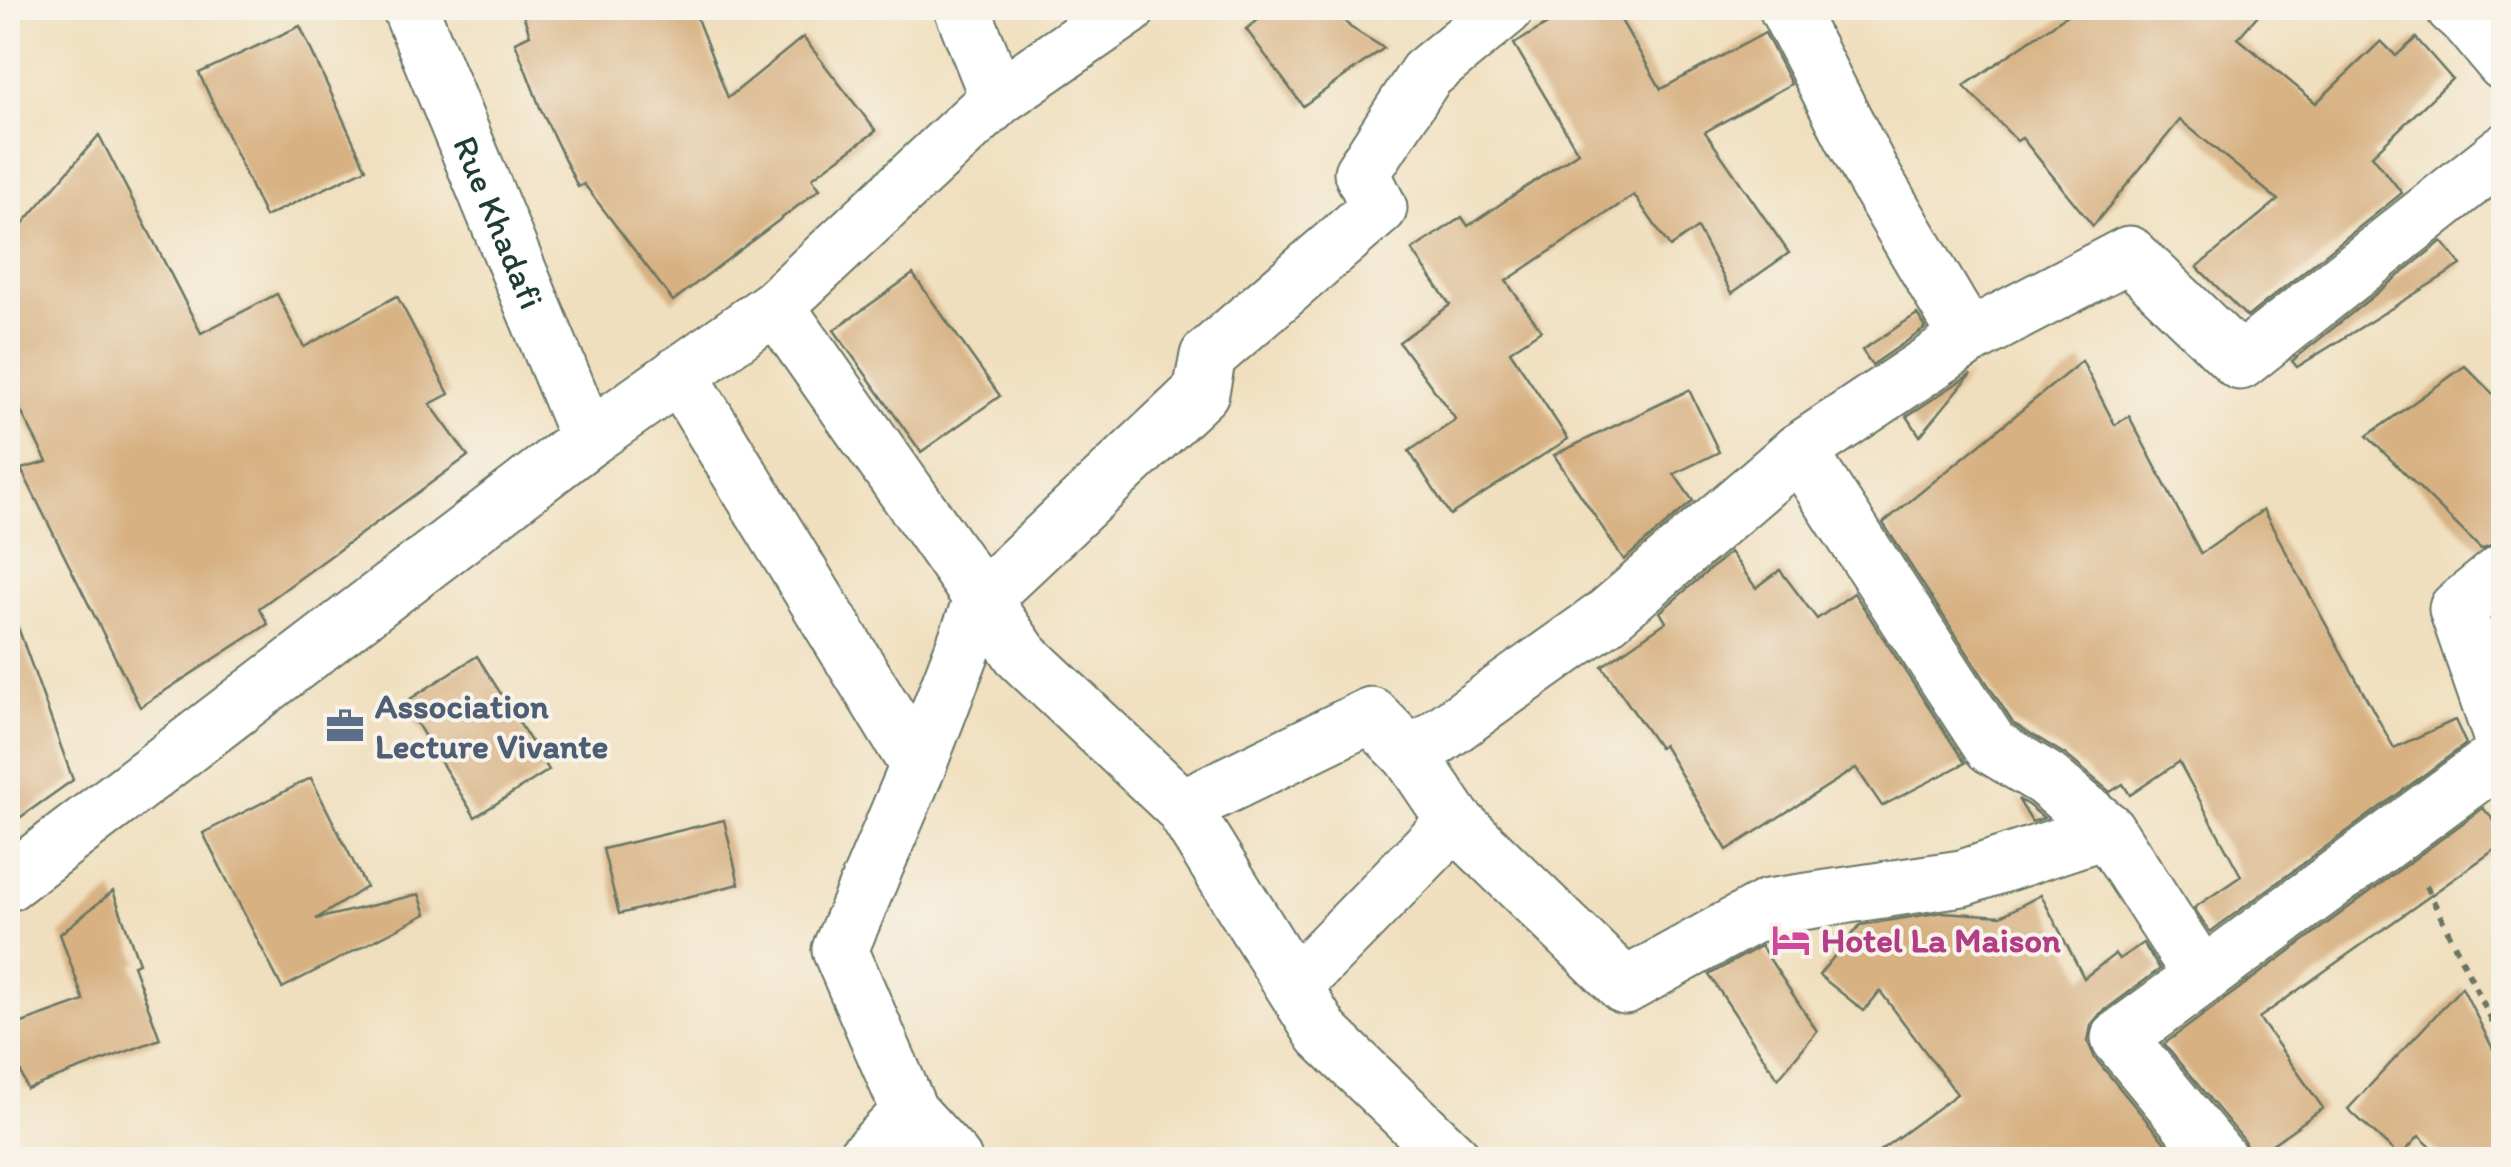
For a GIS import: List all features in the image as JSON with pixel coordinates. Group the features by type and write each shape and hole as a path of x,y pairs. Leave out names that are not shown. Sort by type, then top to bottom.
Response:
{"street":[{"name":"Rue Khadafi","path":"410,8 588,440"},
{"path":"962,8 998,98"},
{"path":"8,883 588,440 776,306 998,98 1128,8"},
{"path":"954,1160 910,1112 840,950 918,766 982,599 1201,392 1208,356 1379,208 1362,174 1426,74 1506,8"},
{"path":"1787,8 1873,176 1968,338"},
{"path":"1410,756 1605,618 1799,452 1968,338 2129,254 2240,362 2504,152"},
{"path":"776,306 1022,656 1182,807 1323,1034 1454,1160"},
{"path":"679,374 918,766"},
{"path":"1799,452 1991,746 2046,780 2108,830 2202,976"},
{"path":"2504,571 2457,609 2504,745"},
{"path":"1182,807 1371,716 1410,756 1454,822 1625,986 1768,907 1962,878 2108,830"},
{"path":"2219,1159 2119,1038 2504,754"},
{"path":"1294,986 1454,822"},
{"path":"863,1160 910,1112"}],"path":[{"path":"2400,831 2504,1046"}],"building":[{"path":"521,8 693,8 728,98 803,37 876,131 812,178 820,189 673,301 584,184 578,187 541,110 515,42 530,35"},
{"path":"1274,8 1335,8 1350,27 1384,48 1303,106 1246,29"},
{"path":"1574,8 1614,8 1661,89 1765,33 1791,84 1705,132 1789,253 1732,293 1697,228 1670,247 1634,195 1506,281 1541,330 1510,351 1568,439 1450,515 1409,451 1456,420 1399,342 1450,305 1412,250 1462,217 1468,226 1578,152 1514,44"},
{"path":"2077,8 2264,8 2238,38 2316,103 2381,41 2396,56 2416,38 2452,79 2372,155 2402,193 2247,317 2197,267 2278,200 2180,120 2093,226 2022,138 2017,141 1964,86"},
{"path":"300,26 366,169 265,217 199,73"},
{"path":"99,135 201,333 277,294 304,347 397,296 449,394 430,404 468,456 259,608 268,624 140,707 21,469 47,462 8,386 8,241"},
{"path":"2442,241 2461,265 2297,367 2292,361"},
{"path":"913,274 1000,396 921,452 834,330"},
{"path":"1917,314 1926,328 1872,365 1862,350"},
{"path":"2082,361 2115,425 2129,416 2201,554 2263,510 2394,748 2455,720 2466,744 2210,932 2194,908 2241,876 2179,762 2130,795 2123,784 2110,792 2066,755 2013,723 1883,523"},
{"path":"2465,366 2504,405 2504,540 2481,549 2367,436"},
{"path":"1971,374 1920,436 1907,416"},
{"path":"1689,390 1719,452 1674,474 1693,501 1624,560 1554,455"},
{"path":"1730,552 1756,588 1780,570 1817,619 1854,593 1965,763 1882,806 1856,768 1727,850 1663,745 1659,748 1602,666 1666,622 1660,612"},
{"path":"15,619 73,780 8,826 8,620"},
{"path":"477,656 549,770 475,817 404,703"},
{"path":"311,778 366,887 316,919 419,894 426,914 282,988 203,833"},
{"path":"2018,799 2028,805 2044,818 2032,822"},
{"path":"2483,808 2504,832 2504,843 2259,1018 2323,1108 2250,1160 2244,1140 2164,1044"},
{"path":"724,820 739,884 619,914 603,849"},
{"path":"113,891 139,963 133,965 160,1039 27,1089 8,1028 84,1001 60,934"},
{"path":"2041,895 2084,978 2115,954 2119,959 2143,943 2160,969 2100,1014 2091,1025 2088,1042 2095,1058 2179,1160 1867,1160 1957,1094 1880,991 1864,1011 1819,975 1860,925 1943,912 2001,916"},
{"path":"1761,946 1817,1031 1778,1079 1709,975"},
{"path":"2462,987 2504,1071 2504,1160 2445,1160 2419,1136 2400,1157 2348,1109"}],"place":[{"name":"Association Lecture Vivante","path":"345,726"},
{"name":"Hotel La Maison","path":"1791,940"}]}
